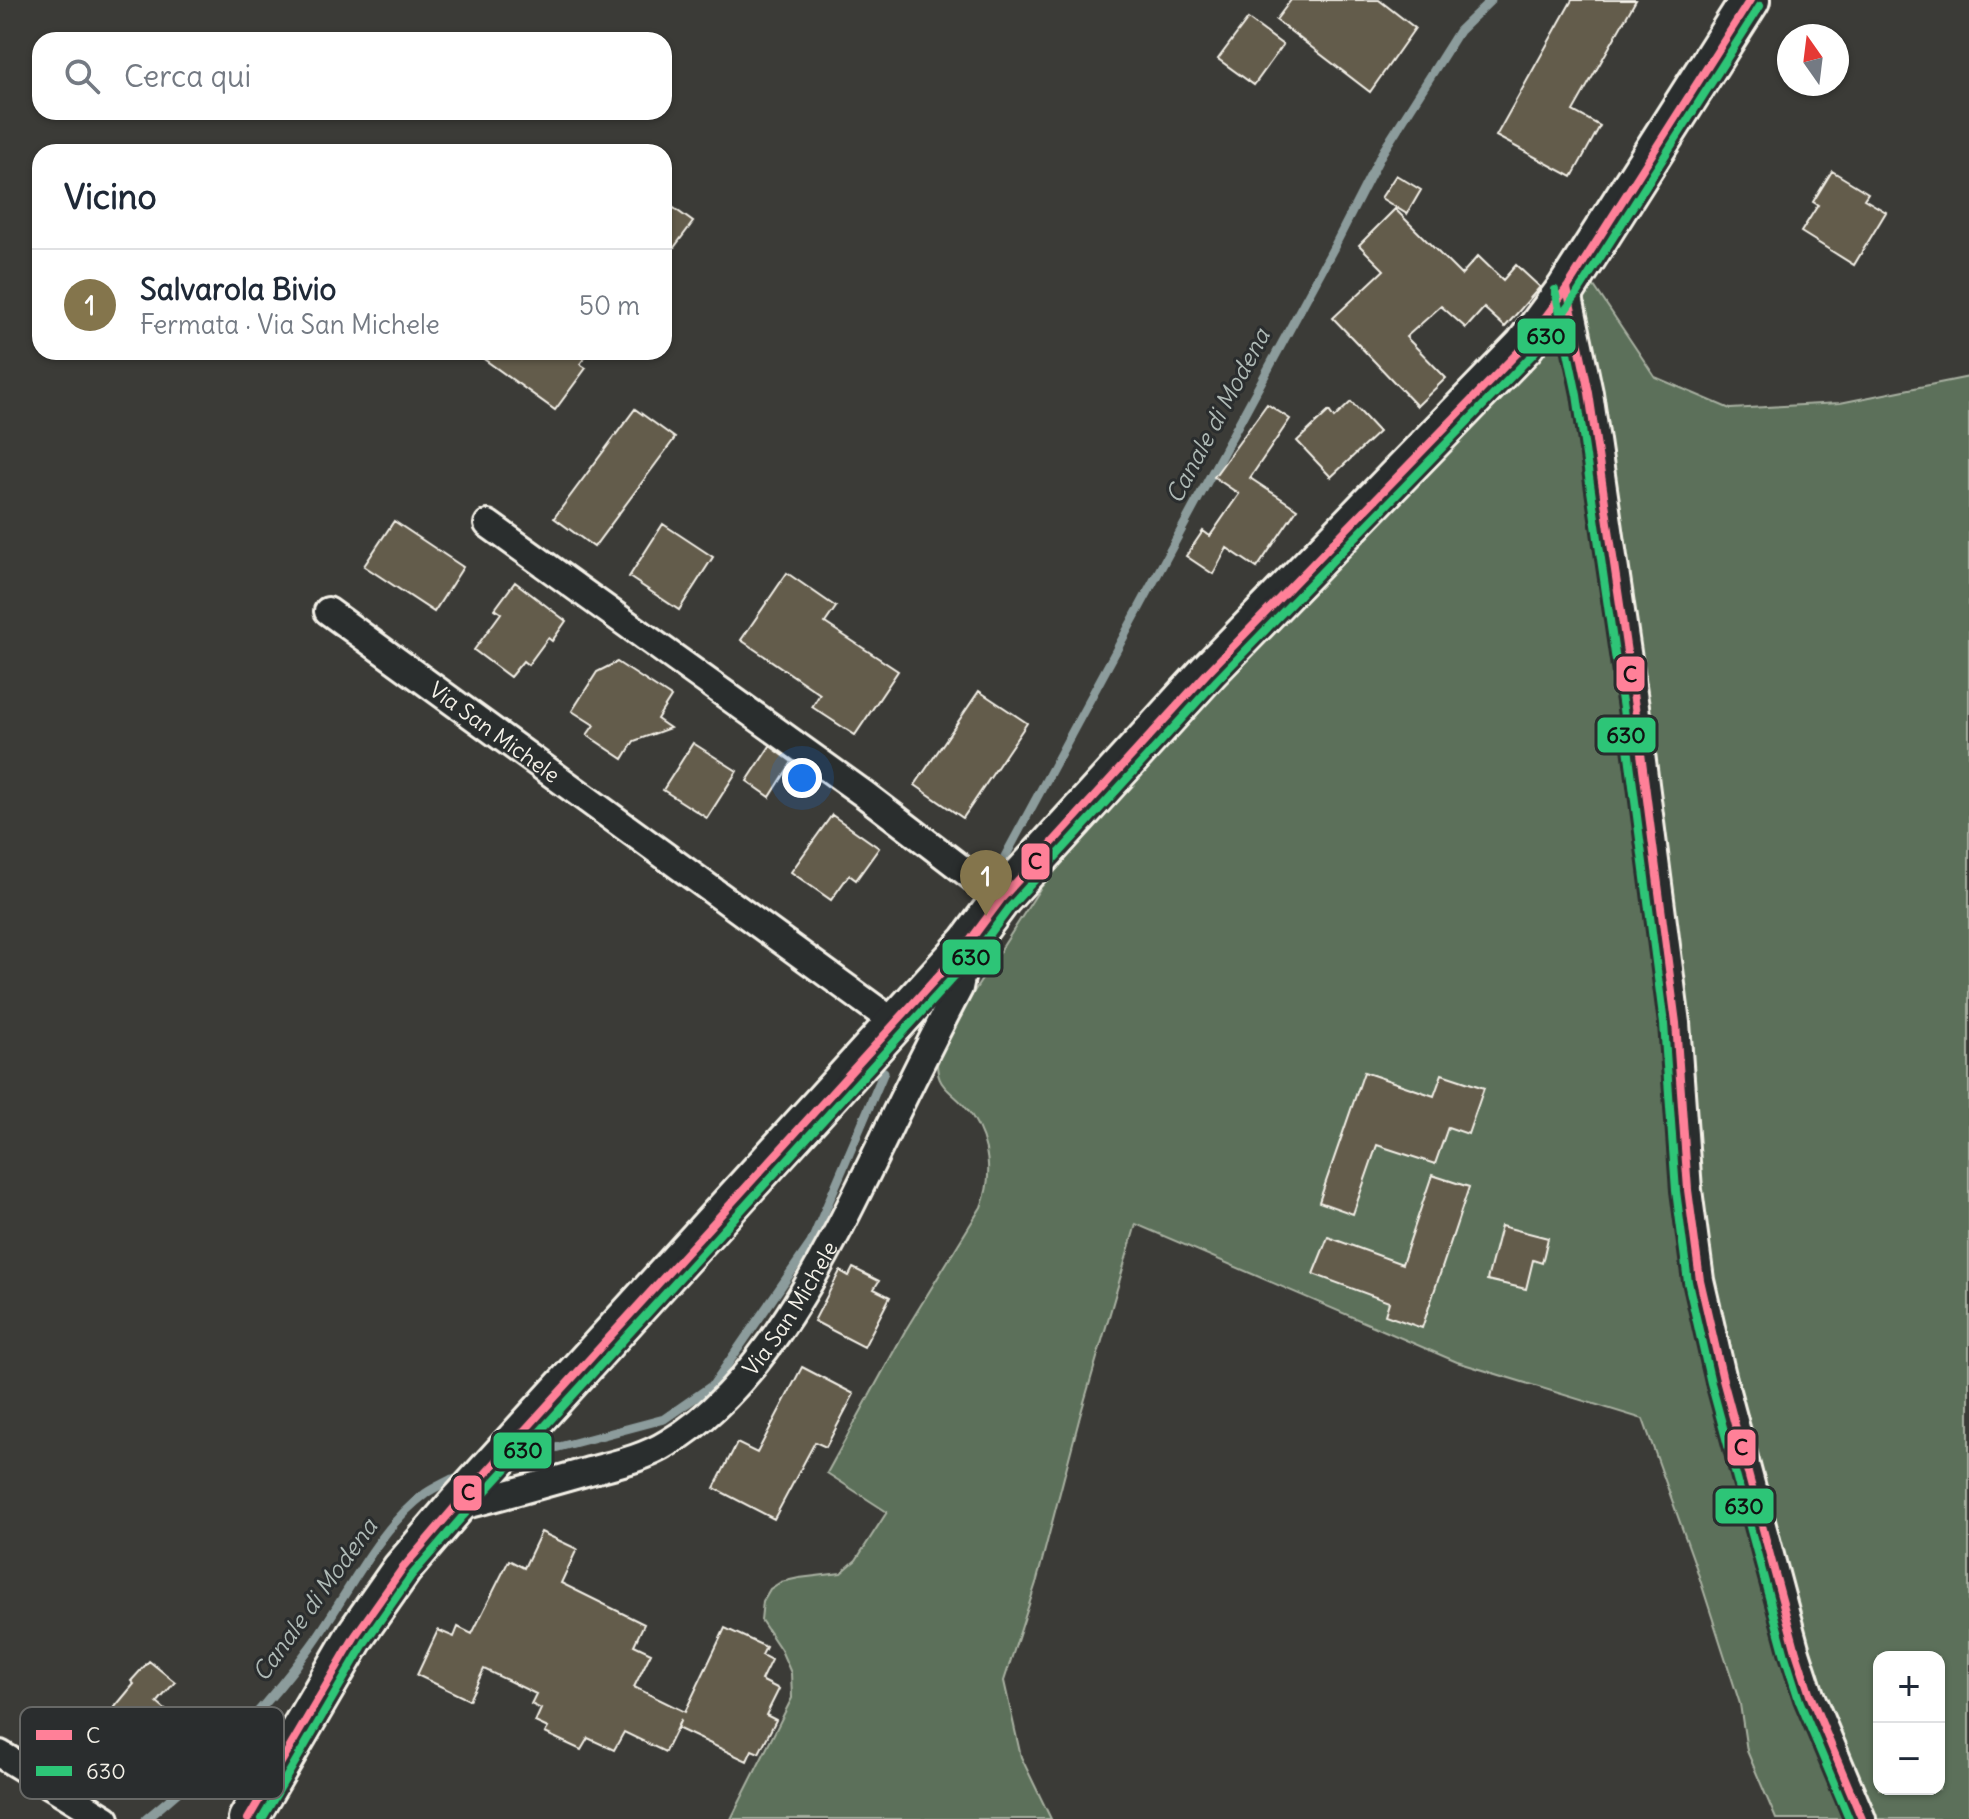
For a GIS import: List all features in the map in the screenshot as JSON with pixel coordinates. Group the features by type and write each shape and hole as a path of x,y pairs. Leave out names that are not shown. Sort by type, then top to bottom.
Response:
{"main road":[{"name":"Via San Michele","path":"284,1757 355,1636 402,1569 454,1508 969,942 1001,899 1208,672 1524,346 1567,288 1750,0"},
{"name":"Via San Michele","path":"248,1819 260,1799"}],"street":[{"path":"1567,288 1589,393 1635,707 1674,1008 1688,1190 1700,1280 1719,1365 1796,1652 1810,1695 1862,1819"},
{"path":"488,524 864,794 1001,899"},
{"name":"Via San Michele","path":"328,611 895,1023"},
{"name":"Via San Michele","path":"454,1508 628,1460 665,1445 692,1428 753,1365 796,1305 854,1199 959,988 969,942"},
{"path":"0,1754 20,1766"},
{"path":"73,1799 106,1819"}],"green space":[{"path":"1592,283 1655,377 1730,409 1840,403 1969,377 1969,1819 1776,1819 1747,1751 1740,1704 1696,1567 1643,1419 1457,1362 1136,1224 1080,1416 1037,1580 1004,1681 1021,1757 1051,1819 731,1819 792,1698 791,1673 781,1650 761,1620 763,1601 770,1589 781,1582 841,1573 856,1560 887,1512 827,1473 905,1331 981,1207 988,1173 986,1149 972,1116 941,1082 938,1048 1041,887 1203,702"}],"building":[{"path":"1291,0 1379,0 1415,28 1370,92 1276,20"},
{"path":"1572,0 1636,0 1573,111 1600,126 1572,177 1496,136"},
{"path":"1248,19 1283,45 1254,85 1218,59"},
{"path":"1832,171 1868,193 1864,199 1886,212 1854,265 1801,232 1818,205 1813,202"},
{"path":"1396,175 1421,190 1407,214 1381,198"},
{"path":"672,207 693,222 672,250"},
{"path":"1395,209 1461,275 1478,256 1503,280 1516,265 1540,287 1505,327 1484,308 1466,328 1441,306 1406,337 1446,378 1417,406 1333,318 1384,270 1359,245"},
{"path":"485,360 583,360 580,364 586,368 555,410"},
{"path":"1351,402 1379,432 1331,477 1297,441 1329,411 1334,418"},
{"path":"1267,404 1290,419 1250,478 1297,509 1257,568 1227,548 1213,574 1186,556 1203,531 1210,536 1239,494 1214,477"},
{"path":"635,409 675,438 594,547 554,518"},
{"path":"394,521 463,567 434,612 364,566"},
{"path":"663,524 713,557 679,610 629,577"},
{"path":"787,573 836,607 825,623 898,671 855,735 812,707 820,694 741,640"},
{"path":"515,582 566,621 552,641 548,638 528,665 523,661 510,677 474,650 501,613 495,609"},
{"path":"617,662 671,697 657,719 670,728 634,741 623,759 587,735 594,725 572,711 597,672"},
{"path":"979,691 1027,723 963,818 915,785"},
{"path":"693,743 737,771 707,818 663,790"},
{"path":"770,746 792,762 770,797 747,781"},
{"path":"832,815 879,848 856,880 849,875 831,900 791,872"},
{"path":"1364,1072 1434,1096 1442,1074 1484,1088 1468,1134 1448,1127 1435,1164 1377,1145 1353,1214 1319,1202"},
{"path":"1432,1175 1469,1187 1422,1328 1385,1315 1389,1302 1313,1274 1328,1237 1402,1264"},
{"path":"1501,1226 1548,1238 1542,1263 1533,1260 1526,1289 1487,1280"},
{"path":"853,1268 879,1281 874,1289 890,1297 864,1347 814,1321 840,1271 849,1276"},
{"path":"802,1367 854,1394 826,1447 815,1442 774,1519 714,1488 737,1443 757,1453"},
{"path":"541,1532 577,1549 561,1583 644,1624 634,1645 651,1653 634,1687 685,1712 725,1628 766,1647 762,1655 771,1660 761,1680 779,1689 766,1715 776,1720 759,1753 752,1750 747,1761 677,1728 681,1719 665,1752 624,1732 614,1750 588,1738 581,1750 545,1733 548,1728 535,1722 541,1709 531,1704 536,1694 484,1669 469,1700 417,1675 438,1630 454,1637 458,1627 472,1634 509,1560 524,1568"},
{"path":"149,1661 175,1682 157,1703 162,1707 115,1707 134,1684 131,1681"}],"waterway":[{"name":"Canale di Modena","path":"1001,864 1382,153 1459,31 1491,0"},
{"name":"Canale di Modena","path":"555,1448 664,1419 713,1385 811,1243 884,1072"},
{"name":"Canale di Modena","path":"262,1707 311,1646 392,1526 425,1494 452,1479"},
{"name":"Canale di Modena","path":"146,1819 169,1799"}],"transit line":[{"name":"C","path":"284,1757 355,1636 402,1569 454,1508 969,942 1001,899 1208,672 1524,346 1567,288 1750,0"},
{"name":"630","path":"284,1781 365,1642 411,1576 463,1516 978,950 1010,907 1217,680 1534,353 1577,294 1760,6"},
{"name":"C","path":"1567,288 1589,393 1635,707 1676,1023 1688,1190 1700,1280 1723,1380 1796,1652 1810,1695 1862,1819"},
{"name":"630","path":"1555,290 1577,395 1623,709 1664,1024 1676,1191 1688,1282 1711,1383 1785,1656 1799,1700 1849,1819"},
{"name":"C","path":"248,1819 260,1799"},
{"name":"630","path":"262,1819 274,1799"}],"place":[{"name":"Salvarola Bivio","path":"986,916"}]}
